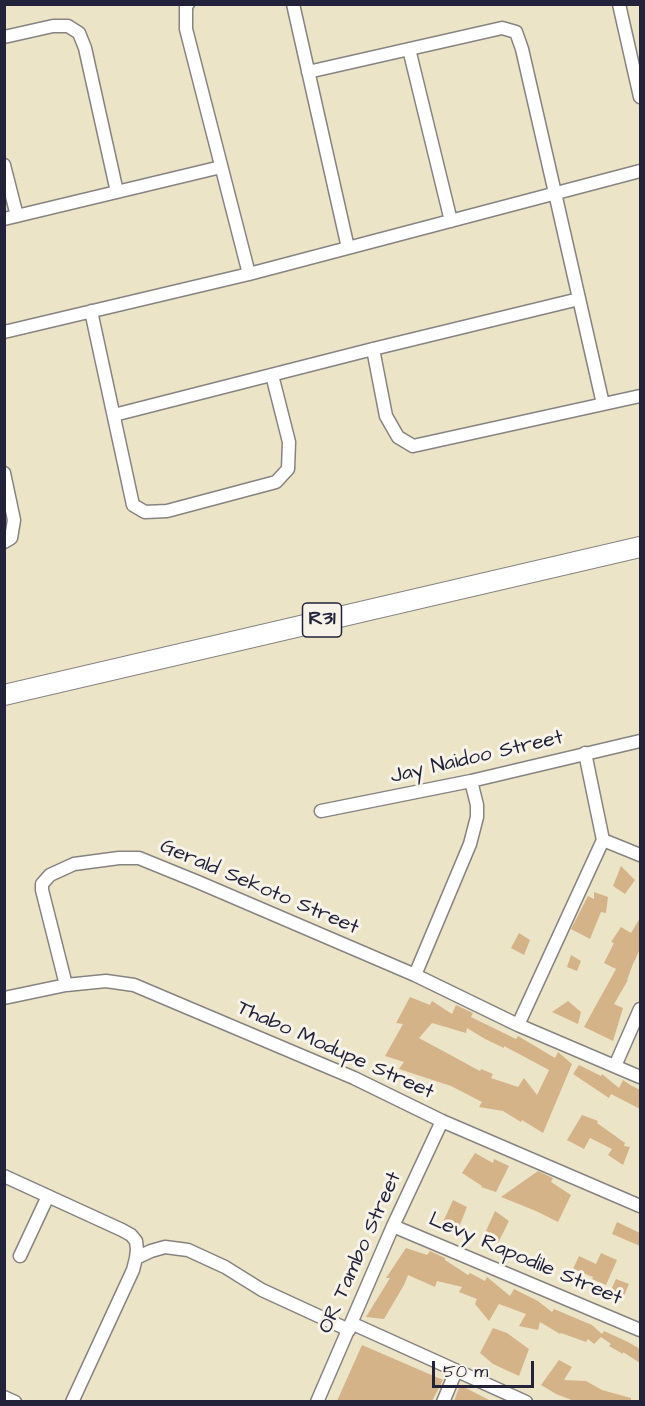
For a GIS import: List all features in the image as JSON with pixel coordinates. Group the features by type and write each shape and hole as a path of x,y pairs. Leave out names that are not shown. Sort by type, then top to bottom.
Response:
{"main road":[{"name":"R31","path":"4,695 640,547"}],"street":[{"path":"188,4 186,6 186,29 249,274"},
{"path":"293,4 348,248"},
{"path":"619,4 640,97"},
{"path":"4,37 53,26 68,26 79,33 85,48 117,192"},
{"path":"308,72 502,28 516,32 522,49 603,404"},
{"path":"409,49 450,221"},
{"path":"4,165 11,217 221,167"},
{"path":"4,332 249,274 640,171"},
{"path":"114,415 579,299"},
{"path":"91,311 133,505 145,512 167,511 276,482 288,469 289,442 272,375"},
{"path":"373,349 386,416 398,437 413,446 640,396"},
{"path":"4,473 14,520 11,537 4,542"},
{"name":"Jay Naidoo Street","path":"321,812 471,781 640,741"},
{"path":"518,1025 603,840 585,753"},
{"path":"415,975 470,844 477,817 477,805 471,781"},
{"path":"603,840 640,855"},
{"name":"Gerald Sekoto Street","path":"66,984 42,884 50,875 74,864 119,858 139,858 415,975 518,1025 640,1077"},
{"name":"Thabo Modupe Street","path":"4,998 66,984 106,981 134,985 354,1078 442,1121 640,1206"},
{"path":"615,1066 640,1009"},
{"name":"OR Tambo Street","path":"317,1401 393,1226 442,1121"},
{"path":"4,1176 131,1235 136,1241 137,1250 133,1270 72,1401"},
{"path":"20,1256 48,1196"},
{"name":"Levy Rapodile Street","path":"393,1226 640,1330"},
{"path":"136,1258 165,1247 188,1251 225,1267 262,1290 526,1401"},
{"path":"443,1401 456,1371"},
{"path":"4,1397 15,1401"}],"building":[{"path":"621,866 635,880 625,894 613,886"},
{"path":"594,892 608,897 606,913 601,912 590,939 571,929 588,896 594,899"},
{"path":"640,918 640,949 628,980 614,1004 623,1008 613,1041 584,1027 616,969 604,963 614,943 611,942 621,927 631,933"},
{"path":"519,933 530,940 524,955 511,948"},
{"path":"571,955 581,961 577,971 567,967"},
{"path":"410,997 430,1005 432,1001 452,1014 456,1005 473,1013 471,1017 516,1039 518,1036 555,1058 558,1052 572,1064 543,1133 503,1111 479,1107 482,1102 451,1086 399,1069 404,1062 385,1056 403,1024 396,1023","holes":["432,1023 466,1033 467,1028 549,1070 537,1095 524,1078 518,1087 491,1078 493,1074 481,1069 480,1071 419,1038"]},
{"path":"568,1001 581,1012 578,1024 552,1012"},
{"path":"579,1065 601,1076 602,1074 619,1088 623,1080 640,1090 640,1109 611,1094 609,1098 573,1074"},
{"path":"582,1115 598,1121 597,1123 625,1143 624,1146 630,1147 623,1165 608,1155 612,1149 590,1138 584,1149 567,1140"},
{"path":"475,1153 493,1163 494,1159 509,1166 496,1192 481,1187 462,1173"},
{"path":"538,1171 553,1178 551,1182 571,1195 558,1222 501,1197"},
{"path":"453,1200 467,1207 459,1227 443,1222"},
{"path":"495,1211 509,1221 497,1245 482,1240"},
{"path":"617,1222 640,1233 640,1246 612,1234"},
{"path":"406,1248 427,1255 430,1251 445,1258 468,1275 470,1273 485,1281 487,1277 510,1296 514,1289 538,1301 552,1312 554,1309 592,1325 602,1334 604,1331 628,1342 640,1349 640,1363 609,1346 611,1344 601,1337 594,1344 588,1339 586,1342 560,1334 540,1322 538,1330 519,1326 526,1314 499,1304 489,1321 475,1304 477,1299 459,1292 462,1287 437,1281 435,1287 408,1275 384,1319 366,1317 390,1278 386,1278"},
{"path":"601,1253 617,1260 606,1285 573,1269 579,1256 596,1264"},
{"path":"616,1279 629,1284 624,1296 611,1290"},
{"path":"493,1328 507,1333 529,1349 519,1376 493,1364 480,1353"},
{"path":"362,1345 443,1380 432,1401 337,1401"},
{"path":"559,1360 572,1367 564,1380 586,1381 602,1390 631,1398 631,1401 574,1401 556,1394 541,1385"},
{"path":"460,1385 491,1401 454,1401"}]}
